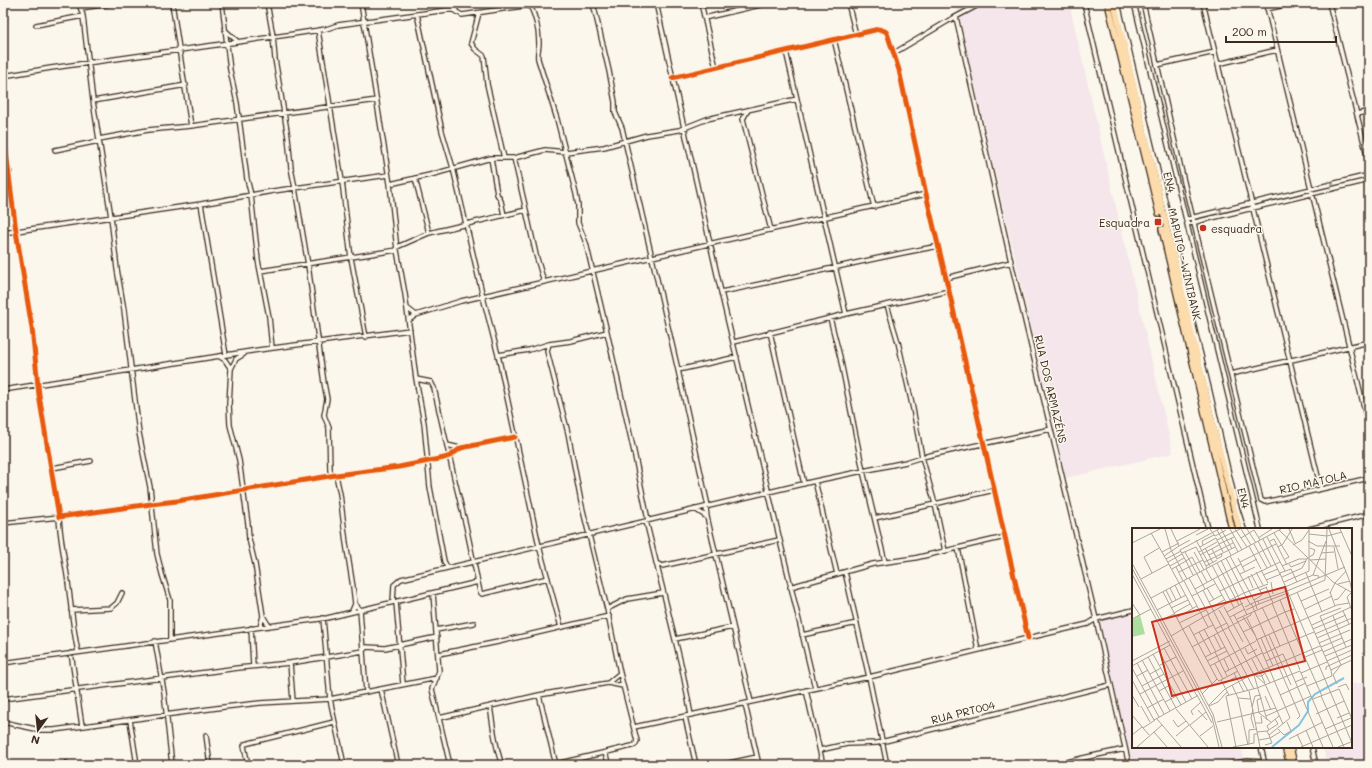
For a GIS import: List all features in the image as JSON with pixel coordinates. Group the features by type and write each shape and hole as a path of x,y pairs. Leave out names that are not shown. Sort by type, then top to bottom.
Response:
{"highway":[{"name":"MAPUTO - WINTBANK","path":"1108,3 1232,528"},
{"name":"MAPUTO - WINTBANK","path":"1114,3 1239,528"},
{"path":"1285,748 1290,765"},
{"path":"1290,748 1294,765"}],"street":[{"path":"79,3 83,16 93,101 111,217 116,269 133,370 140,433 150,487 159,564 170,600 170,639"},
{"path":"81,8 116,3"},
{"path":"172,3 192,126"},
{"path":"222,3 226,43 237,103 246,173 251,195 260,271 269,317 272,348"},
{"path":"267,3 274,36 275,59 285,113 291,168 308,265 318,343 327,395 324,415 329,432 330,470 331,474 336,475"},
{"path":"361,3 390,184 397,249 407,308 416,379 421,400 430,487 444,561 447,567"},
{"path":"455,3 456,12"},
{"path":"3,76 417,14 453,10 461,15 545,3"},
{"path":"593,3 609,71 615,102 615,112 620,122 678,370 708,517 751,702"},
{"path":"656,3 721,292 815,688"},
{"path":"701,3 716,68"},
{"path":"704,18 769,3"},
{"path":"848,3 856,34"},
{"path":"894,54 982,3"},
{"path":"1084,3 1208,528"},
{"name":"EN4","path":"1118,3 1236,504 1244,528"},
{"path":"1134,3 1260,528"},
{"path":"1143,3 1231,374 1369,342"},
{"path":"1203,3 1321,489"},
{"path":"1266,3 1369,428"},
{"path":"1268,9 1293,3"},
{"path":"1329,3 1369,162"},
{"path":"530,4 538,32 539,44 537,55 566,152 577,199 578,223 586,243 607,332 634,452 655,563 675,639 691,715"},
{"path":"479,13 471,43 475,49 484,56 487,84 504,158"},
{"path":"417,14 442,131 453,168 482,297 498,355 539,546 560,627"},
{"path":"36,25 83,16"},
{"name":"RUA DOS ARMAZÉNS","path":"956,17 1011,262 1096,619 1128,765"},
{"path":"672,78 856,34 879,29 885,31 899,70 1028,638"},
{"path":"225,30 236,41"},
{"path":"318,30 332,107 351,258 366,337"},
{"path":"834,39 874,207"},
{"path":"1218,64 1277,50"},
{"path":"786,51 846,314"},
{"path":"1158,65 1215,52"},
{"path":"93,101 186,85"},
{"path":"390,184 491,158 514,158 545,150 566,152 604,147 647,135 684,128 699,121 797,99"},
{"path":"55,150 148,130 192,126 377,100"},
{"path":"743,120 748,110"},
{"path":"1357,114 1369,111"},
{"path":"734,113 743,120 771,230"},
{"path":"3,128 10,172 16,232 32,328 38,385 52,468 78,652"},
{"path":"491,158 496,194 501,201 504,215"},
{"path":"514,158 536,255 544,282"},
{"path":"3,173 10,172"},
{"path":"3,233 388,175"},
{"path":"1187,224 1311,188 1369,175"},
{"path":"416,178 429,233"},
{"path":"1186,219 1369,180"},
{"path":"408,320 416,315 461,301 926,194"},
{"path":"201,204 226,355"},
{"path":"260,271 308,265 397,249 429,233 526,210"},
{"path":"721,292 939,246"},
{"path":"946,278 1011,262"},
{"path":"734,342 770,332 949,291"},
{"path":"887,305 898,342 922,457 935,504 945,552"},
{"path":"407,308 416,315"},
{"path":"830,318 840,357 863,471 885,562"},
{"path":"3,390 272,348 366,337 410,330"},
{"path":"498,355 532,350 549,344 577,340 607,332"},
{"path":"770,332 804,484"},
{"path":"539,694 556,765 635,745 637,742 620,674 609,616 576,480 568,433 547,351 549,344"},
{"path":"542,346 547,351"},
{"path":"246,352 236,359 231,369 229,409 230,425 239,460 249,539 255,564 263,616 269,626"},
{"path":"219,357 225,360 231,369"},
{"path":"678,370 737,357"},
{"name":"RIO MATOLA","path":"1231,374 1261,500 1265,502 1369,478"},
{"path":"416,379 428,380 433,384 480,592 482,594 548,578"},
{"path":"402,684 394,585 398,580 447,567 815,481 1051,429"},
{"path":"447,445 461,448 515,437"},
{"path":"3,523 177,502 336,475 399,467 450,456 461,448"},
{"path":"52,468 91,461"},
{"path":"336,475 355,604 360,610 366,692"},
{"path":"815,481 837,574"},
{"path":"875,518 994,490"},
{"path":"695,509 708,517"},
{"path":"1313,528 1369,514"},
{"path":"790,587 873,564 945,552 1005,537"},
{"path":"655,563 662,566 779,540"},
{"path":"958,548 978,650"},
{"path":"439,569 444,561"},
{"path":"658,572 662,566"},
{"path":"845,572 887,765"},
{"path":"3,663 323,618 478,582"},
{"path":"71,610 111,608 117,603 122,593"},
{"path":"433,593 439,671 432,689 450,765"},
{"path":"607,609 627,599 663,593"},
{"path":"352,611 355,604"},
{"path":"634,727 869,677 1088,624 1096,619 1132,610"},
{"path":"260,627 263,616"},
{"path":"438,654 498,642 609,616"},
{"path":"323,618 330,700 344,765"},
{"path":"436,630 474,623"},
{"path":"802,635 857,623"},
{"path":"675,639 733,627"},
{"path":"251,628 253,666"},
{"path":"3,699 253,666 290,663 363,651 366,647 385,648 437,637"},
{"path":"155,641 162,678 172,765"},
{"path":"71,653 82,726"},
{"path":"290,663 293,702"},
{"path":"608,683 620,674"},
{"path":"3,722 44,730 260,703 330,700 437,678"},
{"path":"440,718 539,694 608,683 623,686"},
{"name":"RUA PRT004","path":"820,750 847,744 874,743 883,741 1110,685"},
{"path":"381,689 398,765"},
{"path":"806,690 823,765"},
{"path":"320,701 332,710"},
{"path":"745,704 759,765"},
{"path":"490,706 497,749 502,765"},
{"path":"685,717 696,765"},
{"path":"130,720 137,765"},
{"path":"248,765 244,746 245,744 334,722"},
{"path":"206,736 210,765"},
{"path":"1225,765 1247,761 1265,764 1261,748"},
{"path":"1312,748 1316,765"},
{"path":"1056,765 1125,749"},
{"path":"606,752 609,765"},
{"path":"720,765 757,757"}],"shaded area":[{"path":"956,3 1069,3 1173,453 1066,478"},
{"path":"1132,611 1132,748 1241,748 1246,765 1133,765 1099,620"},
{"path":"1369,682 1369,765 1327,765 1323,748 1352,748 1352,684"}],"cycle path":[{"path":"672,78 879,29 887,33 899,70 1028,638"},
{"path":"3,128 16,231 32,328 39,395 59,517 177,501 336,475 399,467 444,458 450,456 461,448 515,437"}],"place":[{"name":"Esquadra","path":"1158,222"},
{"name":"esquadra","path":"1203,228"}]}
